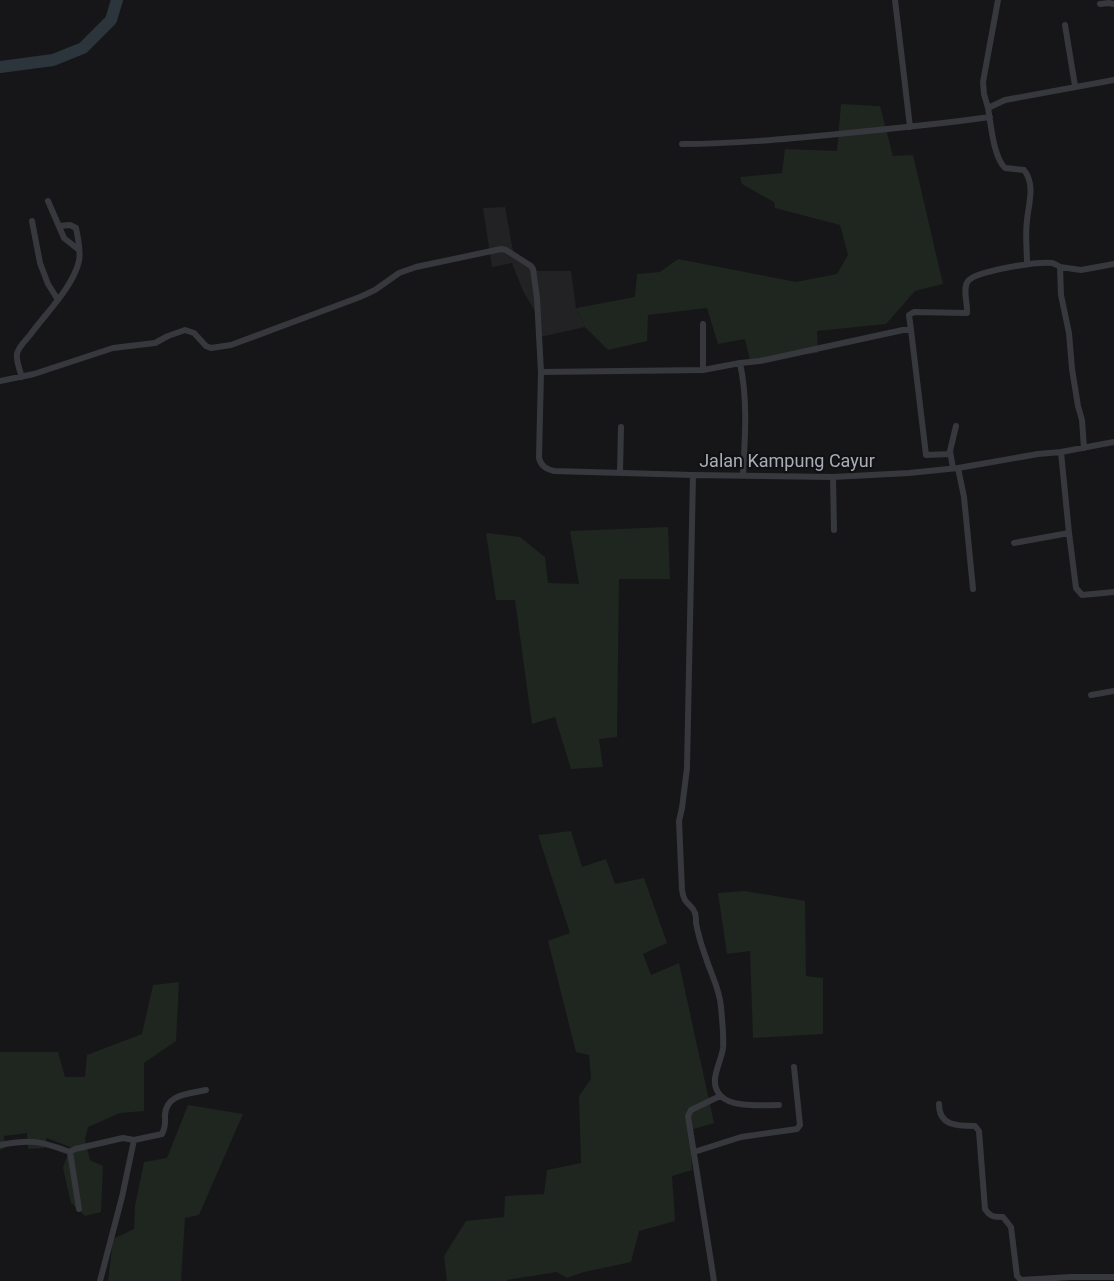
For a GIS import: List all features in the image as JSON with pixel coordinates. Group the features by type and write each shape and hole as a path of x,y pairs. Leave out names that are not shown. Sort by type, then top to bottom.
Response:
{"street":[{"path":"895,0 910,127"},
{"path":"998,0 983,82 984,94 997,155 1003,166 1021,169 1027,173 1031,191 1026,223 1027,264"},
{"path":"1100,4 1114,4"},
{"path":"1065,25 1075,86"},
{"path":"988,108 1005,100 1114,80"},
{"path":"682,144 744,142 910,127 990,117"},
{"path":"48,201 66,241 79,250"},
{"path":"32,221 40,263 48,284 58,300"},
{"path":"22,377 17,353 58,300 79,261 76,228 70,225 59,226"},
{"path":"0,381 34,375 113,348 154,343 185,330 194,333 206,346 211,348 225,346 360,297 375,290 399,273 416,267 498,249 506,250 531,266 537,298 541,372 703,370 775,358 911,330"},
{"path":"950,454 926,455 909,315 914,312 967,313 966,282 970,278 993,271 1027,264 1054,263 1060,267 1081,270 1114,264"},
{"path":"1060,267 1061,295 1069,333 1084,448"},
{"path":"703,324 703,370"},
{"path":"740,363 746,423 743,475"},
{"name":"Jalan Kampung Cayur","path":"541,372 539,458 543,466 554,471 833,477 955,468 1114,442"},
{"path":"957,426 951,442 950,454 964,497 973,589"},
{"path":"620,472 621,427"},
{"path":"1061,452 1076,588 1084,595 1114,592"},
{"path":"693,475 687,768 679,821 683,898 695,914 720,998 723,1049 715,1086 720,1096 731,1103 779,1105"},
{"path":"833,477 834,530"},
{"path":"1014,543 1069,533"},
{"path":"1091,695 1114,691"},
{"path":"694,1152 741,1137 797,1129 800,1125 794,1067"},
{"path":"0,1145 36,1141 70,1152 123,1138 134,1140 162,1134 165,1128 165,1112 170,1100 206,1090"},
{"path":"714,1281 688,1120 690,1111 720,1096"},
{"path":"939,1104 940,1114 944,1120 953,1125 975,1126 979,1131 985,1209 989,1215 1004,1217 1009,1223 1017,1276 1021,1280 1114,1276"},
{"path":"99,1281 122,1197 134,1140"},
{"path":"70,1152 79,1209"}],"shaded area":[{"path":"841,104 880,106 893,156 913,155 943,284 915,291 886,324 817,331 818,353 750,361 745,339 718,344 707,308 648,315 647,341 608,350 585,327 576,308 635,297 637,274 660,272 678,259 796,282 837,274 848,255 840,225 775,208 774,202 742,184 740,177 782,173 785,149 837,151"},
{"path":"505,207 513,251 538,271 571,271 576,308 585,327 540,337 535,311 523,291 512,263 492,267 483,208"},
{"path":"668,527 670,579 619,579 617,737 599,739 603,767 571,769 555,717 532,724 515,600 496,600 486,533 520,537 545,557 548,583 579,584 570,531"},
{"path":"571,831 582,867 606,859 615,884 644,878 667,943 643,954 651,975 679,963 714,1123 690,1130 692,1170 672,1176 675,1221 639,1231 631,1262 567,1278 557,1272 507,1281 447,1281 444,1256 466,1221 504,1217 505,1196 544,1194 547,1170 581,1163 579,1096 591,1079 589,1055 576,1052 548,941 570,933 538,835"},
{"path":"745,891 805,901 806,976 823,978 823,1034 753,1038 750,951 727,954 718,893"},
{"path":"179,982 176,1041 144,1063 144,1111 120,1113 88,1127 85,1140 90,1160 103,1166 101,1212 85,1216 71,1203 63,1168 70,1147 47,1138 44,1148 28,1149 27,1133 4,1136 5,1148 0,1150 0,1052 58,1052 65,1077 85,1077 87,1055 142,1034 153,985"},
{"path":"188,1105 243,1114 199,1215 185,1218 181,1281 108,1281 113,1239 134,1229 135,1206 144,1162 167,1158"}],"waterway":[{"path":"0,67 53,60 83,48 111,20 117,0"}]}
